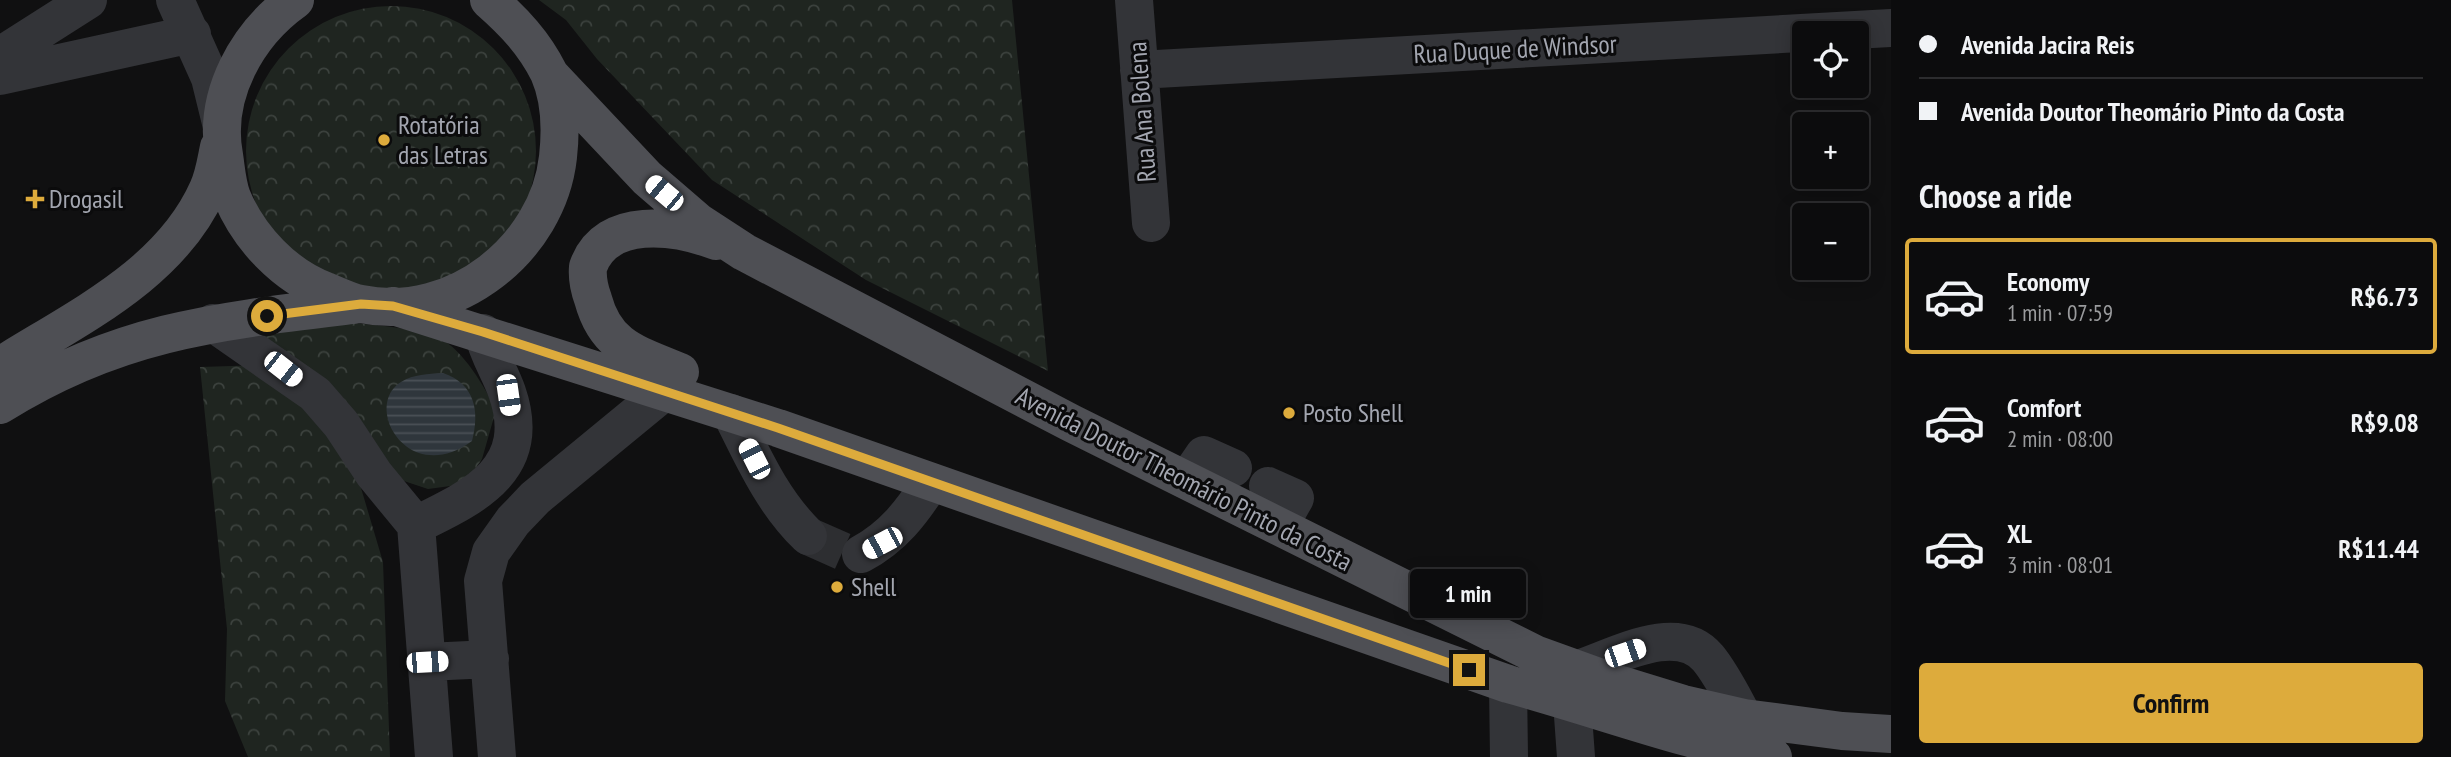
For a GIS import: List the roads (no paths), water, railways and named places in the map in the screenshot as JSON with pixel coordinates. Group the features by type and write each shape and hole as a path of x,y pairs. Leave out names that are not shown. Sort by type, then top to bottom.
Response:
{"main road":[{"path":"0,366 152,266 183,233 210,186 230,85 248,47 275,15 295,0"},
{"path":"0,405 45,378 117,346 213,323 447,297 495,271 532,232 555,182 561,128 550,75 524,32 489,0"},
{"name":"Avenida Doutor Theomário Pinto da Costa","path":"550,75 647,178 698,222 744,252 1186,480 1535,654 1575,685 1680,738 1773,757"},
{"name":"Avenida Doutor Theomário Pinto da Costa","path":"221,133 232,196 261,246 306,284 483,332 665,390 1508,684 1575,685 1744,718 1842,731 1891,734"},
{"path":"744,252 696,234 670,229 652,228 620,235 596,250 587,267 589,286 600,322 608,334 632,352 802,420 829,435 853,454"}],"street":[{"path":"0,56 88,0"},
{"path":"175,0 210,78 221,133"},
{"name":"Rua Ana Bolena","path":"1133,0 1151,223"},
{"name":"Rua Duque de Windsor","path":"1139,70 1891,28"},
{"path":"0,76 192,34"},
{"path":"213,323 315,394 341,424 373,474 416,525 434,757"},
{"path":"416,525 474,496 493,480 508,456 512,426 508,395 483,332"},
{"path":"497,757 483,581 491,552 513,521 535,498 665,390"},
{"path":"731,413 765,482 793,521 808,536"},
{"path":"1186,480 1204,455 1233,468"},
{"path":"861,554 882,543 912,512 931,482"},
{"path":"1268,486 1295,498 1279,526"},
{"path":"1576,757 1575,685 1648,646 1684,641 1698,647 1709,659 1744,718"},
{"path":"427,662 490,659"},
{"path":"1508,684 1509,757"}],"tunnel":[{"path":"808,536 844,552 861,554"}],"place":[{"name":"Rotatória das Letras","path":"384,140"},
{"name":"Drogasil","path":"35,199"},
{"name":"Posto Shell","path":"1289,413"},
{"name":"Shell","path":"837,587"}]}
